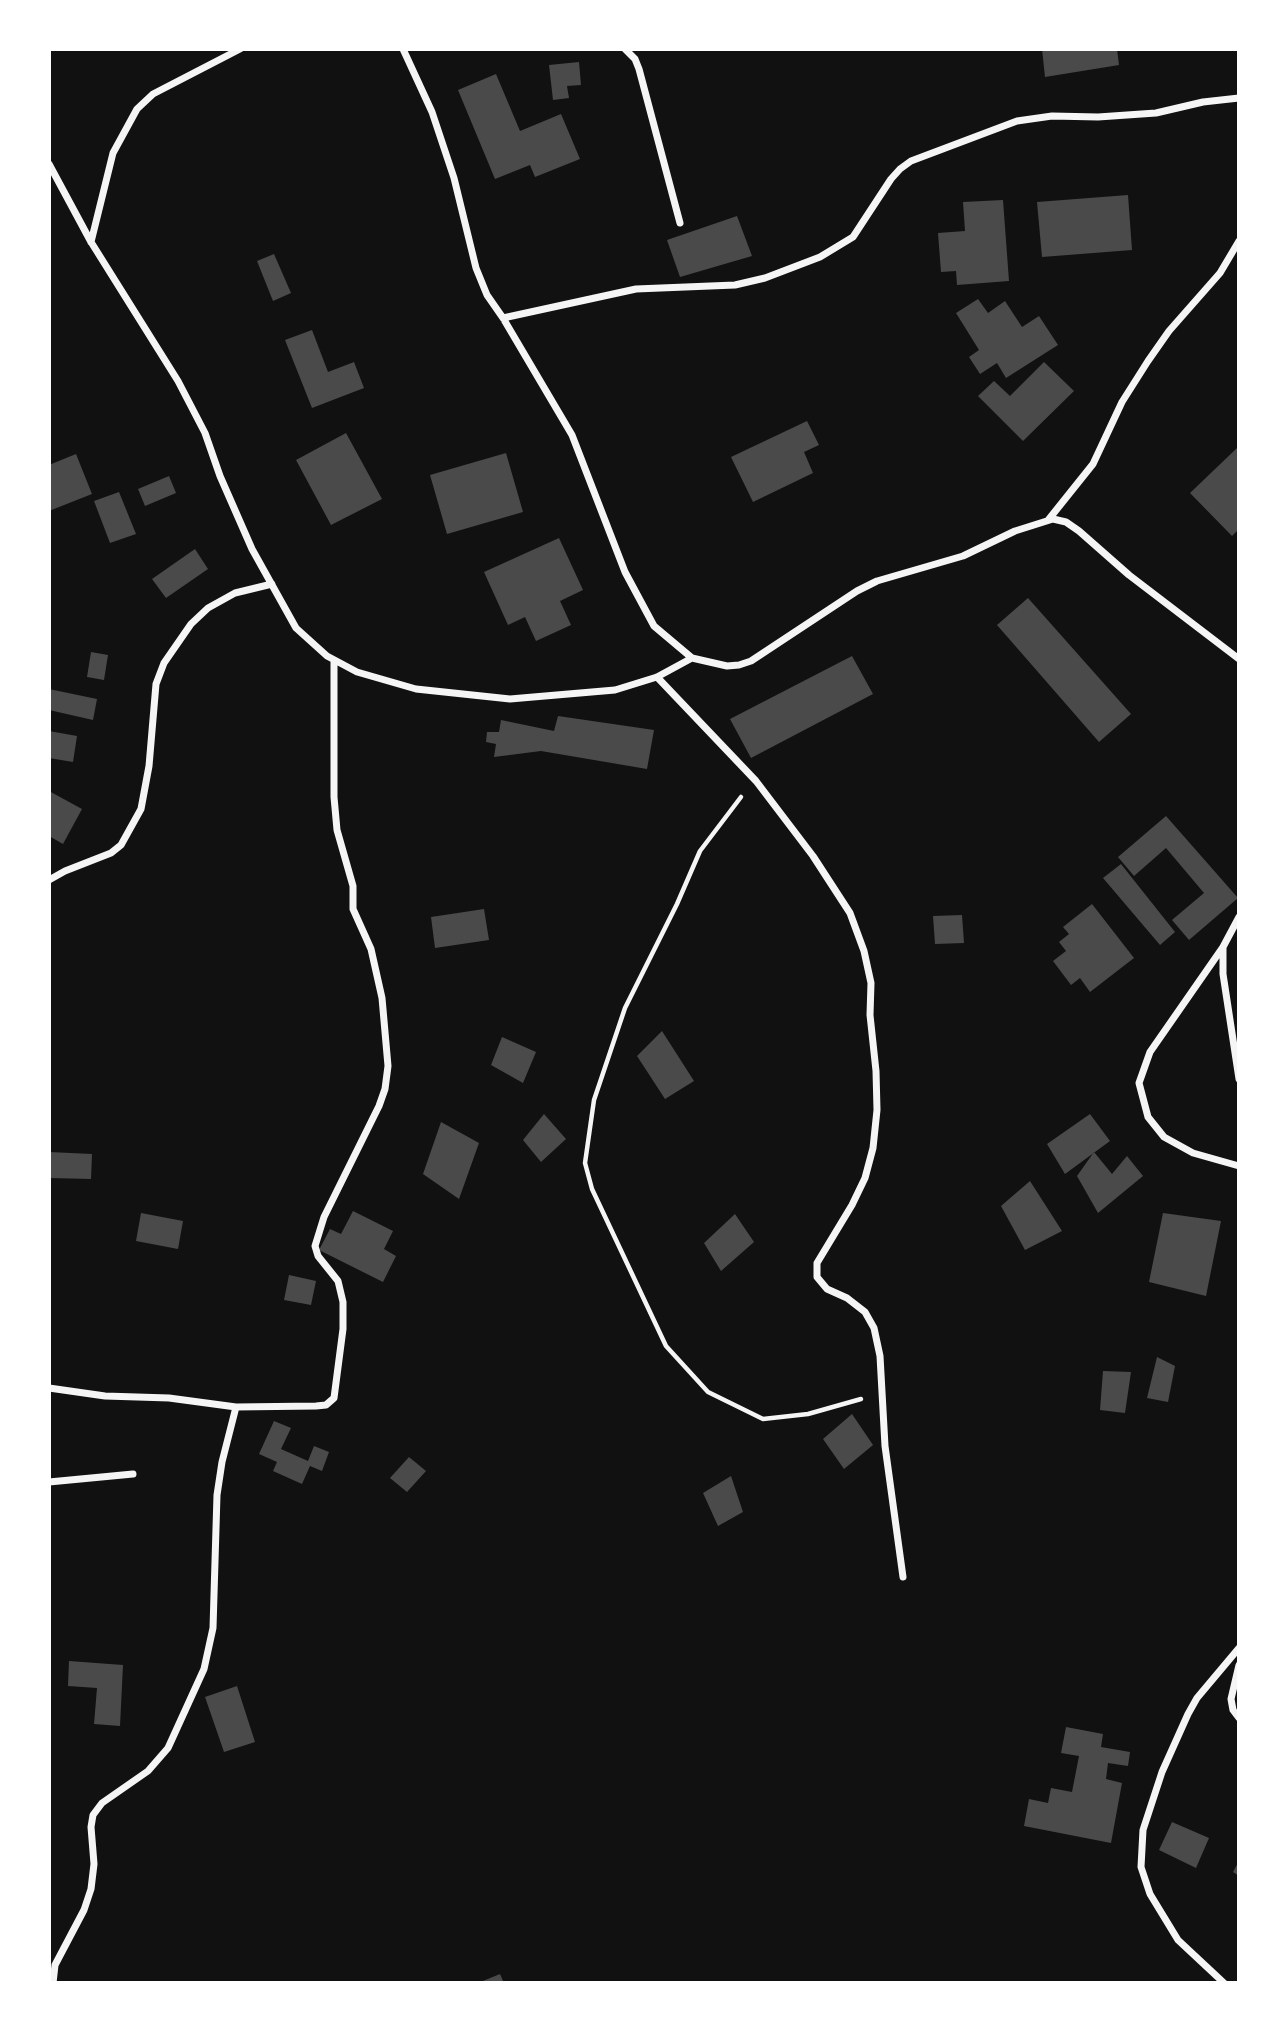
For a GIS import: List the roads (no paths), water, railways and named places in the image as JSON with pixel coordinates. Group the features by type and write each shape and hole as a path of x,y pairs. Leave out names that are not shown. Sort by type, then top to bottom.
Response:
{"street":[{"path":"91,242 113,153 137,109 153,94 240,49"},
{"path":"403,49 432,113 454,178 476,268 487,295 572,435 625,572 654,626 692,658 727,666 751,661 877,581 963,556 1015,531 1049,519 1066,522 1079,531 1129,575 1239,659"},
{"path":"625,49 635,59 639,69 680,223"},
{"path":"503,318 636,289 735,285 765,278 820,257 853,236 891,179 911,161 1017,121 1052,116 1098,117 1156,113 1203,102 1239,98"},
{"path":"49,164 91,242 178,381 205,433 252,549 296,628 334,660 356,672 416,689 510,699 615,690 657,677 692,658"},
{"path":"1049,519 1093,464 1122,402 1148,361 1169,331 1220,273 1239,241"},
{"path":"49,880 111,853 121,845 141,809 149,766 156,684 164,663 191,624 208,608 235,593 272,584"},
{"path":"49,1388 105,1396 169,1398 236,1407 316,1406 326,1405 334,1398 343,1329 342,1302 338,1281 316,1253 315,1246 324,1217 379,1106 387,1079 382,998 371,949 353,909 353,886 337,830 334,797 334,660"},
{"path":"657,677 756,781 813,856 850,913 864,951 871,983 870,1015 877,1111 873,1149 865,1178 852,1205 817,1263 817,1277 827,1289 847,1298 865,1311 874,1328 880,1356 885,1446 903,1577"},
{"path":"1239,917 1223,947 1150,1052 1139,1083 1148,1117 1164,1138 1193,1153 1239,1166"},
{"path":"1223,947 1223,974 1239,1079"},
{"path":"53,1983 55,1965 84,1910 90,1889 94,1864 91,1827 93,1815 102,1803 148,1771 168,1748 204,1668 214,1629 217,1495 236,1407"},
{"path":"49,1482 133,1474"},
{"path":"1224,1983 1178,1940 1150,1894 1141,1867 1143,1830 1162,1772 1197,1698 1239,1648"},
{"path":"1239,1665 1231,1699 1233,1710 1239,1717"}]}
